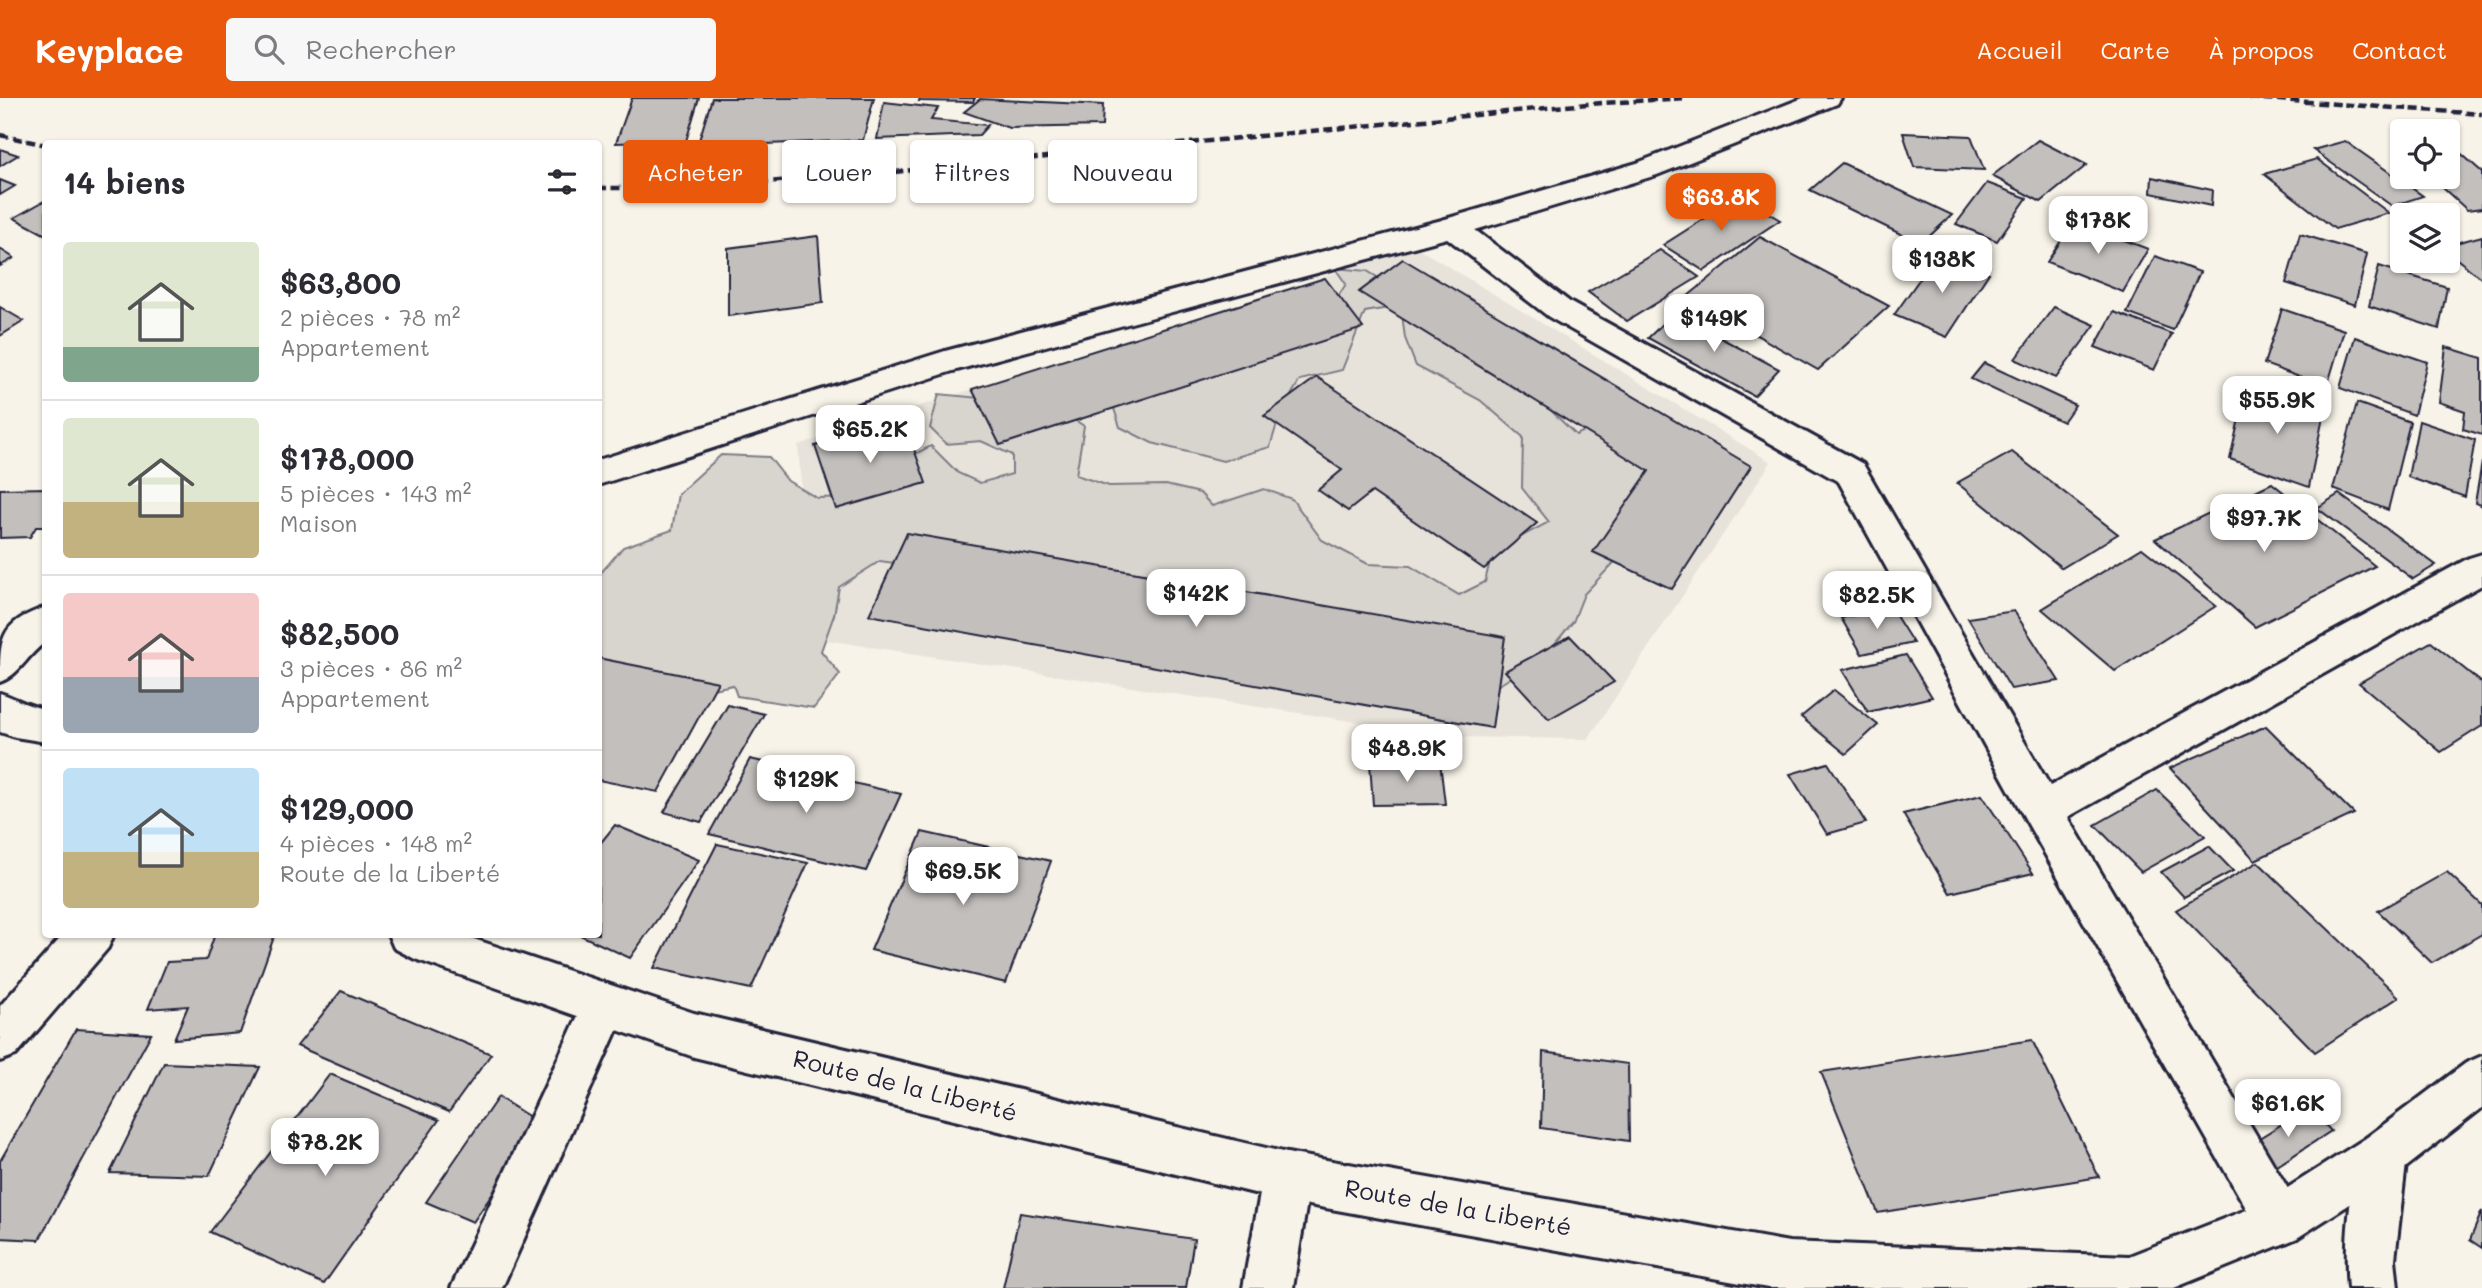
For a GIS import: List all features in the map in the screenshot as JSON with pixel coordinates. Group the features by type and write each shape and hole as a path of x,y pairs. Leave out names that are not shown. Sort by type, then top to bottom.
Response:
{"main road":[{"path":"602,472 945,362 1452,227 1647,169 1827,98"},
{"path":"1452,227 1560,310 1851,473 2042,811 2280,1221"},
{"path":"2042,811 2482,568"},
{"path":"0,666 23,630"},
{"path":"0,709 15,721 42,725"},
{"path":"0,1039 89,938"},
{"name":"Route de la Liberté","path":"417,938 430,945 694,1035 1287,1177 1789,1266 2141,1285 2280,1221 2383,1155 2482,1079"},
{"path":"476,1288 606,1005"},
{"path":"2373,1288 2370,1258 2383,1155"},
{"path":"1268,1288 1287,1177"}],"shaded area":[{"path":"1416,247 1771,462 1588,739 1454,737 813,638 798,445"},
{"path":"1335,268 1367,271 1389,284 1525,385 1576,435 1609,419 1683,440 1631,545 1584,594 1573,622 1542,659 1487,692 930,568 880,561 839,587 834,615 821,651 840,674 814,708 737,696 733,685 683,695 602,679 602,572 623,547 672,530 678,494 721,455 769,457 788,481 817,498 852,497 886,468 931,446 958,473 980,483 1012,474 1012,455 981,441 946,444 930,428 939,394 1051,405 1084,426 1076,475 1109,486 1166,485 1200,493 1212,506 1264,489 1292,499 1322,540 1368,564 1410,566 1459,595 1485,582 1492,552 1549,522 1522,488 1523,437 1480,400 1416,366 1405,338 1401,306 1365,312 1342,370 1300,380 1280,414 1270,447 1223,461 1152,443 1120,427 1110,396 1324,318 1346,284"}],"building":[{"path":"632,98 699,98 686,140 623,140 623,143 616,143"},
{"path":"712,98 874,98 863,140 782,140 782,143 768,144 768,140 699,140"},
{"path":"920,98 975,98 973,102 919,101"},
{"path":"980,99 1103,105 1102,126 1009,128 964,112"},
{"path":"884,102 938,108 931,120 988,125 979,135 877,139"},
{"path":"1903,133 1971,136 1984,170 1914,167"},
{"path":"2038,140 2087,165 2041,202 1992,176"},
{"path":"2345,141 2390,173 2390,189 2413,189 2423,196 2390,205 2313,150"},
{"path":"0,149 18,155 0,166"},
{"path":"2460,153 2482,172 2482,208 2467,210 2444,189 2460,189"},
{"path":"2317,159 2389,213 2335,229 2264,174"},
{"path":"1842,163 1952,215 1921,244 1810,190"},
{"path":"2152,177 2212,190 2211,206 2151,193"},
{"path":"0,180 15,186 0,195"},
{"path":"1987,183 2027,198 1997,241 1956,224"},
{"path":"1740,196 1780,220 1704,271 1663,245"},
{"path":"42,202 42,233 14,218"},
{"path":"2074,221 2148,249 2123,292 2047,262"},
{"path":"2300,234 2367,254 2355,305 2286,283"},
{"path":"818,236 823,303 728,316 728,248"},
{"path":"2482,236 2482,279 2460,262 2460,242"},
{"path":"1760,237 1889,306 1818,370 1688,296"},
{"path":"0,249 14,258 0,266"},
{"path":"1660,250 1699,277 1627,321 1588,292"},
{"path":"1938,253 1989,273 1947,337 1894,315"},
{"path":"2155,256 2200,272 2173,330 2127,313"},
{"path":"1403,259 1751,466 1672,589 1593,552 1649,471 1359,292"},
{"path":"2379,266 2390,269 2390,273 2402,273 2447,287 2439,329 2369,306"},
{"path":"1325,278 1363,328 1000,445 972,389"},
{"path":"0,307 24,321 0,336"},
{"path":"2054,307 2095,325 2056,378 2015,359"},
{"path":"2282,309 2344,330 2327,387 2264,364"},
{"path":"2114,312 2172,334 2154,370 2095,347"},
{"path":"1674,313 1779,369 1754,396 1648,338"},
{"path":"2355,337 2427,362 2414,415 2340,388"},
{"path":"2446,347 2482,358 2482,435 2463,429 2465,411 2439,402"},
{"path":"1984,363 2075,405 2063,422 1971,379"},
{"path":"1317,377 1537,523 1484,569 1372,492 1348,511 1318,490 1342,470 1264,416"},
{"path":"2246,387 2324,412 2309,487 2230,459"},
{"path":"2357,403 2410,422 2388,510 2333,489"},
{"path":"904,421 926,483 836,509 815,446"},
{"path":"2419,421 2475,440 2465,497 2408,477"},
{"path":"2012,452 2118,534 2062,568 1957,483"},
{"path":"2482,462 2482,506 2475,503"},
{"path":"2272,483 2375,566 2255,627 2155,539"},
{"path":"42,488 42,527 36,527 30,537 0,538 0,489"},
{"path":"2339,494 2436,565 2413,579 2317,508"},
{"path":"907,533 1505,637 1492,728 869,615"},
{"path":"2142,548 2216,606 2115,671 2042,609"},
{"path":"1891,608 1913,643 1862,654 1841,618"},
{"path":"2014,611 2059,681 2011,689 1968,618"},
{"path":"1570,636 1614,682 1549,719 1505,671"},
{"path":"2431,642 2482,683 2482,726 2441,752 2359,683"},
{"path":"1906,655 1932,697 1868,712 1842,670"},
{"path":"602,659 718,682 658,792 602,781"},
{"path":"1834,690 1878,725 1846,754 1801,717"},
{"path":"728,705 764,714 701,822 664,812"},
{"path":"2266,726 2354,814 2255,860 2170,768"},
{"path":"750,759 901,794 866,871 709,834"},
{"path":"1440,762 1445,804 1373,805 1370,763"},
{"path":"1828,763 1866,823 1827,834 1790,774"},
{"path":"2157,790 2205,836 2141,872 2095,825"},
{"path":"1982,795 2033,873 1950,893 1903,814"},
{"path":"615,825 699,860 630,958 587,938 602,938 602,841"},
{"path":"922,832 1051,861 1006,983 871,950"},
{"path":"717,844 808,863 751,989 654,968"},
{"path":"2209,846 2233,871 2184,897 2161,872"},
{"path":"2258,862 2399,997 2315,1052 2176,910"},
{"path":"2447,872 2482,905 2482,934 2432,963 2378,911"},
{"path":"214,938 274,938 240,1033 174,1039 188,1006 148,1009 167,962 206,960"},
{"path":"341,991 491,1054 449,1112 297,1046"},
{"path":"76,1029 151,1034 39,1240 0,1238 0,1161"},
{"path":"2032,1040 2099,1177 1878,1213 1821,1072"},
{"path":"1543,1052 1628,1064 1629,1141 1541,1128"},
{"path":"164,1063 260,1067 209,1176 110,1173"},
{"path":"330,1074 439,1120 324,1284 210,1232"},
{"path":"498,1097 541,1124 473,1222 426,1202"},
{"path":"2309,1107 2331,1131 2268,1172 2245,1147"},
{"path":"2482,1211 2482,1248 2470,1240"},
{"path":"1020,1213 1194,1239 1186,1288 1003,1288"}],"railway":[{"path":"602,188 680,188 863,175 1587,104 1685,98"},
{"path":"2250,98 2482,114"},
{"path":"0,135 42,144"}]}
